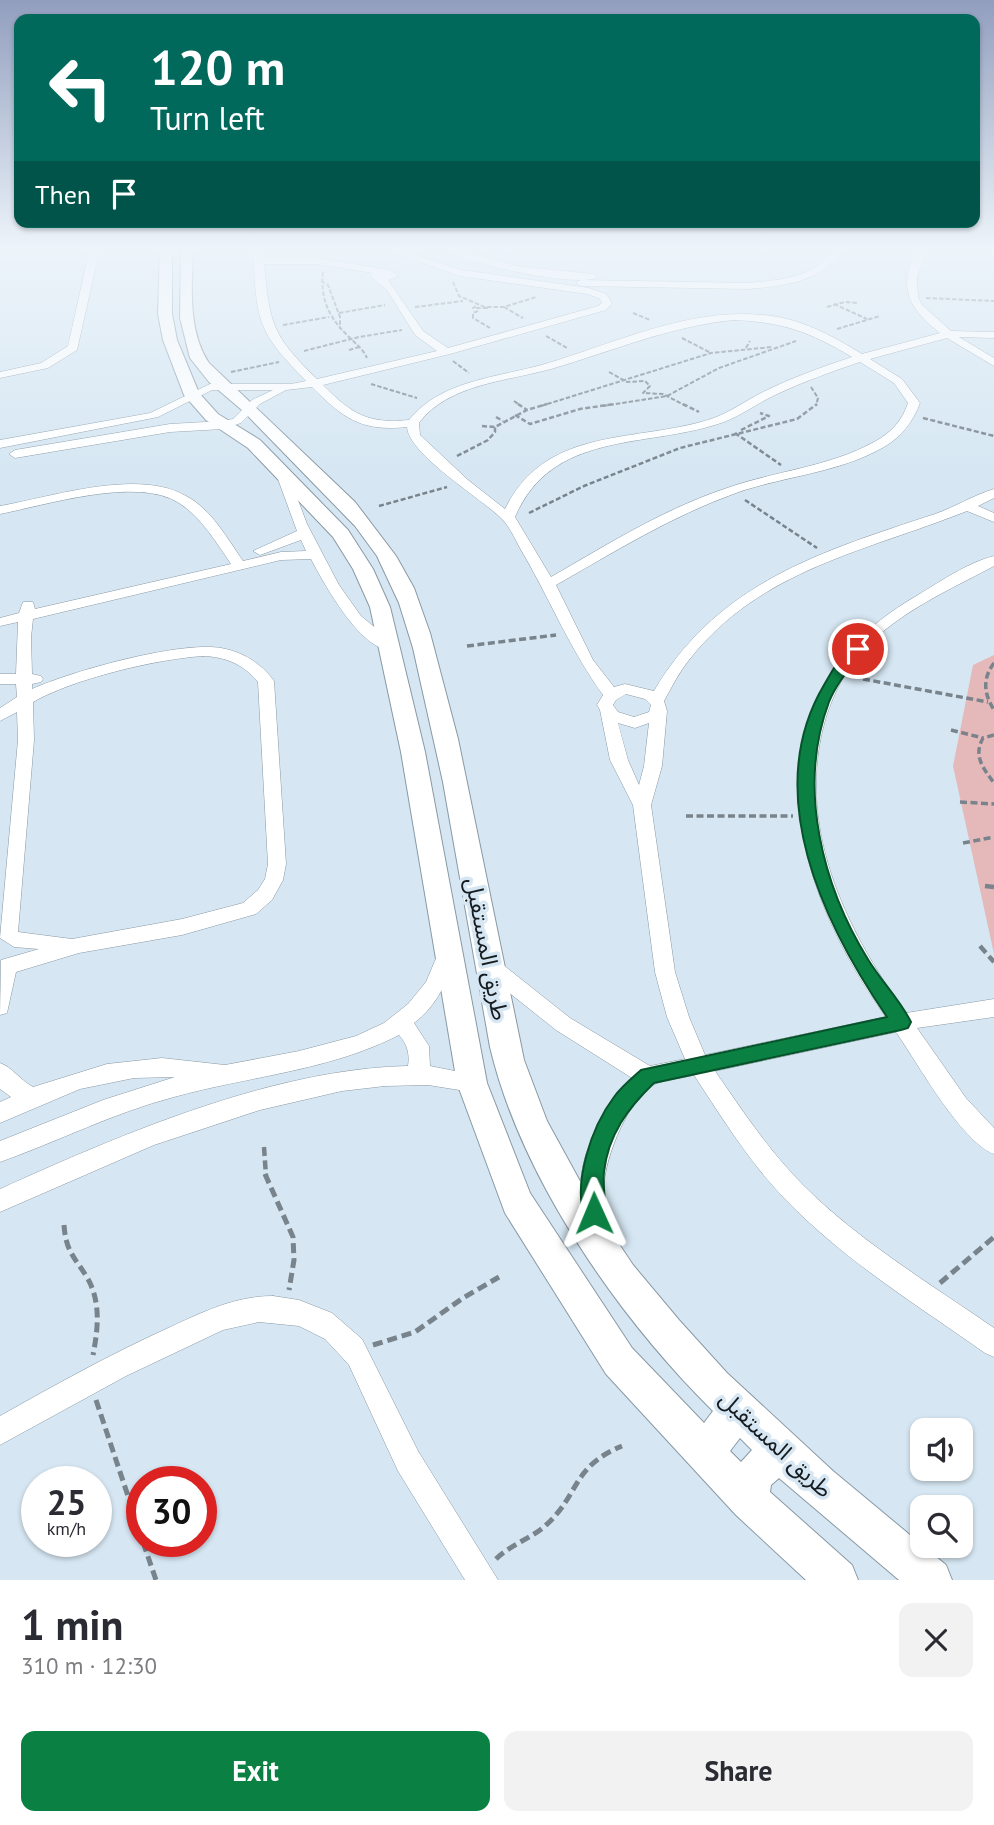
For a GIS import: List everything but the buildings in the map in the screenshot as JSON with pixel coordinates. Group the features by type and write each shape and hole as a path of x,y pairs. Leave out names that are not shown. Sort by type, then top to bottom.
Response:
{"main road":[{"name":"طريق المستقبل","path":"166,322 180,366 192,395 200,406 223,425 256,427"},
{"name":"طريق المستقبل","path":"187,322 190,338 199,360 256,427 340,498 368,528 392,564 412,604 449,750 506,1052 529,1116 562,1185 605,1256 661,1330 785,1457 931,1580"},
{"path":"180,366 214,377"},
{"name":"طريق المستقبل","path":"256,427 281,471 341,534 363,569 380,607 413,752 472,1083 517,1202 619,1361 750,1502 837,1580"},
{"path":"407,725 429,726 442,719"},
{"path":"413,752 435,746 449,750"},
{"path":"698,1447 709,1443 726,1428 733,1406"},
{"path":"750,1502 750,1490 758,1469 774,1458 785,1457"}],"street":[{"path":"0,375 44,366 73,348 79,322"},
{"path":"267,322 289,357 355,418 388,425 413,423"},
{"path":"411,322 430,343 444,353"},
{"path":"0,444 154,415 192,395 214,377 246,389 316,383 444,353 553,322"},
{"path":"688,322 430,403 416,415 413,423 412,430 419,443 509,519 548,584 619,720 635,723 651,719 687,652 727,612 774,579 828,554 967,506 994,493"},
{"path":"548,584 679,510 791,472 853,456 874,447 897,432 911,414 914,403 910,392 901,382 820,334 781,322"},
{"path":"933,322 948,335 994,363"},
{"path":"509,519 517,493 536,473 564,456 599,443 681,431 717,421 801,379 948,335 994,335"},
{"path":"256,427 265,397 291,387"},
{"path":"154,415 174,418 175,423 170,428"},
{"path":"0,456 170,428 223,425"},
{"path":"281,471 287,495 305,532 354,617 389,646"},
{"path":"0,510 118,489 151,489 178,496 196,509 237,562"},
{"path":"967,506 994,518"},
{"path":"237,562 305,532"},
{"path":"0,622 27,612 237,562 281,556 318,555"},
{"path":"994,560 905,609 871,634 844,664 823,700 810,741 805,787 817,862 834,912 862,966 959,1107 994,1144"},
{"path":"0,610 27,612"},
{"path":"0,1007 5,969 18,952 7,936 26,740 24,679 27,612"},
{"path":"0,679 70,678 187,652 222,653 237,657 255,667 265,681 277,864 274,880 265,895 249,909 183,927 79,945 5,969"},
{"path":"0,716 25,698 70,678"},
{"path":"609,703 625,689 635,689 651,695 658,705 653,766 642,805"},
{"path":"609,703 614,747 642,805 665,972 678,1017 699,1065 747,1136 794,1192 853,1246 994,1344"},
{"path":"7,936 79,945"},
{"path":"0,1152 146,1095 227,1074 348,1050 376,1038 400,1023 426,998 444,970 448,952"},
{"path":"490,966 563,1024 648,1076"},
{"path":"605,1256 594,1213 593,1172 603,1134 622,1102 648,1076 901,1022 994,1008"},
{"path":"400,1023 408,1029 419,1046 420,1065 417,1075"},
{"path":"0,1113 31,1097 85,1078 152,1066 190,1067 227,1074"},
{"path":"0,1072 11,1086 31,1097"},
{"path":"0,1201 158,1132 253,1101 371,1076 417,1075 472,1083"},
{"path":"0,1431 90,1380 229,1315 257,1309 286,1309 312,1316 335,1330 354,1350 388,1422 430,1499 482,1578"}],"path":[{"path":"269,327 301,322"},
{"path":"333,322 367,358 384,367"},
{"path":"340,329 342,322"},
{"path":"480,322 504,335"},
{"path":"515,415 530,424 580,409 667,396 719,368 774,347 858,322"},
{"path":"214,377 350,339 414,327"},
{"path":"531,328 581,356"},
{"path":"677,336 711,353"},
{"path":"746,348 750,341"},
{"path":"349,350 359,347"},
{"path":"482,426 495,427 527,410 711,353 774,347"},
{"path":"444,353 485,384"},
{"path":"609,372 629,382 648,383 650,386 643,392 645,394 660,393 717,421"},
{"path":"343,378 351,384 380,385 430,403"},
{"path":"509,519 635,464 735,433 797,419 814,410 819,403 818,397 801,379"},
{"path":"514,401 527,410"},
{"path":"735,433 769,416 738,410"},
{"path":"911,414 994,436"},
{"path":"496,417 503,421"},
{"path":"440,461 453,458 488,440 495,432 495,427"},
{"path":"735,433 791,472"},
{"path":"379,506 463,482"},
{"path":"733,490 775,522 828,554"},
{"path":"467,646 572,633"},
{"path":"994,663 984,683 988,702 994,710"},
{"path":"863,678 988,702"},
{"path":"951,730 983,738 994,735"},
{"path":"983,738 976,747 976,755 994,783"},
{"path":"960,802 994,804"},
{"path":"686,816 809,816"},
{"path":"963,844 994,837"},
{"path":"985,886 994,887"},
{"path":"980,946 985,955 994,962"},
{"path":"264,1147 264,1168 269,1190 288,1222 294,1242 294,1264 286,1309"},
{"path":"64,1225 68,1254 86,1276 96,1300 97,1329 90,1380 126,1491"},
{"path":"925,1296 994,1237"},
{"path":"354,1350 415,1332 463,1298 499,1277"},
{"path":"482,1578 506,1547 529,1538 546,1526 560,1511 590,1461 622,1446"},
{"path":"148,1557 156,1580"}],"shaded area":[{"path":"994,655 994,954 953,766 973,665"}],"route":[{"path":"594,1213 593,1172 603,1134 622,1102 648,1076 901,1022 862,966 834,912 817,862 805,787 810,741 823,700 844,664 858,649"}]}
